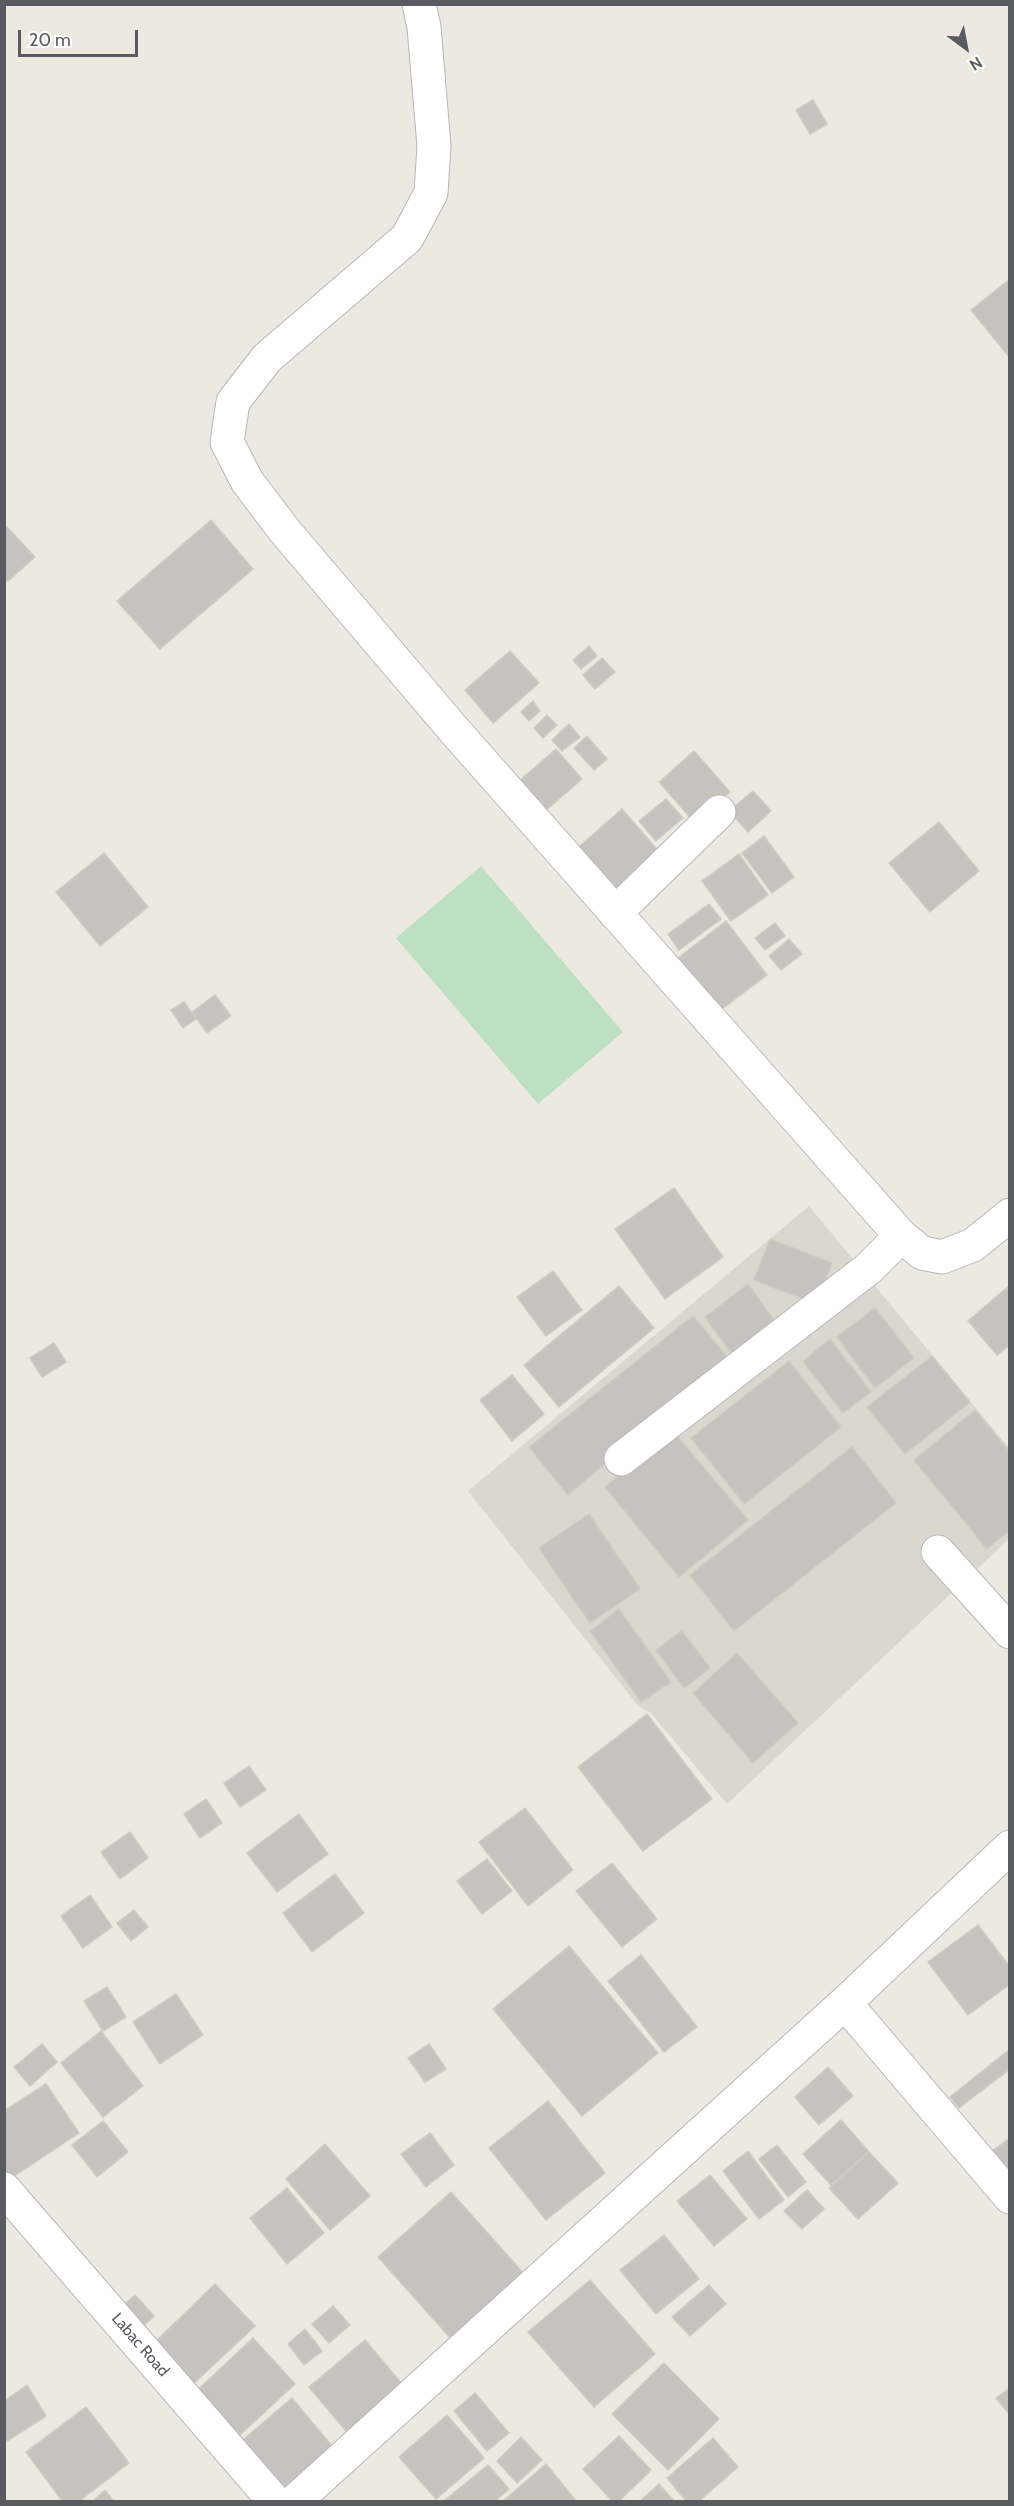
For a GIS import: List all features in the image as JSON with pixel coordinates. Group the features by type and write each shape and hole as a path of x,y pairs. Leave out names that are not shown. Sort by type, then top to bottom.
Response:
{"street":[{"path":"419,4 424,27 434,146 431,193 407,238 267,358 233,402 227,442 247,481 284,530 454,730 901,1236 922,1253 942,1257 973,1245 1010,1215"},
{"path":"615,913 719,812"},
{"path":"621,1459 868,1269 901,1236"},
{"path":"938,1552 1010,1632"},
{"path":"294,2502 845,2003 1010,1847"},
{"path":"845,2003 1010,2197"},
{"name":"Labac Road","path":"4,2189 275,2502"}],"shaded area":[{"path":"809,1206 1009,1448 1009,1539 727,1804 651,1713 639,1707 468,1491"}],"green space":[{"path":"481,866 623,1032 538,1104 396,938"}],"building":[{"path":"813,100 827,124 810,134 796,110"},
{"path":"1010,279 1010,358 971,310"},
{"path":"211,520 253,569 160,649 117,601"},
{"path":"4,524 35,557 8,581 4,577"},
{"path":"589,646 597,656 581,669 573,660"},
{"path":"510,651 539,683 493,723 465,690"},
{"path":"602,658 615,672 595,689 583,675"},
{"path":"533,701 540,711 529,721 521,712"},
{"path":"547,715 557,725 543,738 534,728"},
{"path":"569,724 580,737 562,751 552,740"},
{"path":"587,736 607,759 594,770 574,748"},
{"path":"556,749 582,779 537,818 511,788"},
{"path":"694,751 730,792 695,823 659,782"},
{"path":"753,791 771,811 748,832 729,811"},
{"path":"666,799 683,818 656,841 639,821"},
{"path":"622,809 661,854 611,897 572,853"},
{"path":"939,822 979,871 930,912 889,863"},
{"path":"764,836 794,877 772,893 742,853"},
{"path":"104,853 148,907 100,946 56,892"},
{"path":"739,854 768,895 731,921 702,881"},
{"path":"709,904 721,919 679,950 668,934"},
{"path":"726,921 767,975 710,1018 669,965"},
{"path":"775,923 785,936 765,950 755,938"},
{"path":"789,939 802,954 781,970 769,956"},
{"path":"215,995 231,1016 207,1033 192,1012"},
{"path":"184,1002 196,1019 183,1028 171,1010"},
{"path":"674,1188 723,1257 665,1299 615,1229"},
{"path":"770,1239 832,1263 816,1304 754,1280"},
{"path":"553,1271 582,1310 546,1336 517,1297"},
{"path":"748,1284 780,1328 737,1361 705,1317"},
{"path":"1010,1285 1010,1345 997,1355 968,1321"},
{"path":"619,1286 654,1328 559,1407 524,1365"},
{"path":"875,1308 914,1358 875,1388 837,1337"},
{"path":"693,1316 728,1358 568,1495 529,1447"},
{"path":"830,1339 871,1392 843,1413 803,1361"},
{"path":"54,1343 66,1362 42,1377 30,1358"},
{"path":"932,1356 970,1402 905,1454 867,1407"},
{"path":"789,1361 841,1427 744,1504 691,1438"},
{"path":"512,1375 544,1414 512,1441 480,1400"},
{"path":"975,1410 1010,1452 1010,1530 987,1549 914,1460"},
{"path":"673,1431 748,1520 679,1577 605,1487"},
{"path":"852,1447 896,1503 734,1631 690,1575"},
{"path":"589,1514 640,1589 590,1623 539,1548"},
{"path":"619,1609 671,1682 641,1702 590,1631"},
{"path":"682,1631 710,1668 684,1688 656,1650"},
{"path":"737,1653 798,1723 753,1763 693,1693"},
{"path":"647,1714 712,1799 643,1851 578,1767"},
{"path":"249,1766 266,1790 240,1807 224,1783"},
{"path":"206,1799 222,1823 200,1838 184,1814"},
{"path":"525,1808 573,1870 528,1906 479,1842"},
{"path":"299,1814 328,1854 277,1892 247,1853"},
{"path":"130,1832 148,1858 120,1879 101,1852"},
{"path":"487,1859 512,1891 482,1914 457,1881"},
{"path":"612,1863 657,1919 622,1947 576,1891"},
{"path":"335,1874 364,1913 312,1952 283,1913"},
{"path":"90,1895 112,1927 83,1948 61,1916"},
{"path":"134,1910 148,1927 131,1941 117,1923"},
{"path":"978,1925 1010,1967 1010,1984 968,2015 928,1962"},
{"path":"569,1946 658,2053 582,2116 493,2009"},
{"path":"641,1955 697,2027 664,2052 608,1981"},
{"path":"107,1987 126,2017 103,2031 84,2001"},
{"path":"176,1994 203,2035 160,2064 133,2022"},
{"path":"101,2031 143,2086 103,2117 61,2063"},
{"path":"42,2044 57,2062 30,2086 14,2067"},
{"path":"429,2044 446,2069 425,2082 408,2058"},
{"path":"1010,2049 1010,2069 959,2108 950,2097"},
{"path":"828,2067 853,2096 819,2125 795,2097"},
{"path":"46,2084 79,2133 10,2179 4,2171 4,2111"},
{"path":"548,2101 605,2173 546,2220 489,2148"},
{"path":"841,2120 869,2152 831,2185 803,2154"},
{"path":"103,2121 128,2152 97,2177 72,2145"},
{"path":"430,2133 454,2165 426,2187 401,2154"},
{"path":"1010,2138 1010,2185 987,2155"},
{"path":"325,2144 370,2196 330,2230 286,2179"},
{"path":"777,2145 806,2182 788,2197 759,2159"},
{"path":"748,2151 784,2200 759,2219 723,2171"},
{"path":"869,2152 898,2183 858,2219 829,2188"},
{"path":"710,2175 747,2219 714,2246 677,2201"},
{"path":"287,2188 324,2233 287,2264 250,2218"},
{"path":"807,2190 824,2209 802,2229 784,2211"},
{"path":"451,2192 526,2276 453,2341 378,2257"},
{"path":"664,2235 699,2279 656,2314 620,2270"},
{"path":"590,2280 655,2354 594,2407 528,2332"},
{"path":"215,2284 255,2326 190,2387 151,2346"},
{"path":"709,2285 726,2304 690,2336 672,2317"},
{"path":"135,2295 154,2316 137,2332 117,2311"},
{"path":"333,2306 350,2325 329,2343 312,2324"},
{"path":"305,2329 322,2351 304,2365 288,2344"},
{"path":"253,2338 295,2384 230,2444 188,2399"},
{"path":"365,2340 408,2391 352,2438 309,2387"},
{"path":"664,2363 719,2419 668,2470 612,2414"},
{"path":"27,2385 46,2416 4,2443 4,2401"},
{"path":"1010,2388 1010,2415 996,2398"},
{"path":"475,2393 509,2433 487,2451 454,2411"},
{"path":"292,2398 336,2451 282,2497 238,2444"},
{"path":"86,2407 129,2463 78,2502 63,2502 26,2452"},
{"path":"447,2415 484,2458 436,2499 399,2457"},
{"path":"619,2436 651,2470 618,2502 613,2502 583,2469"},
{"path":"521,2437 542,2460 517,2483 497,2461"},
{"path":"713,2438 738,2467 698,2502 687,2502 667,2478"},
{"path":"546,2464 577,2502 502,2502"},
{"path":"488,2465 509,2489 494,2502 446,2502 445,2500"},
{"path":"659,2484 675,2502 639,2502"},
{"path":"105,2490 114,2502 92,2502"}]}
